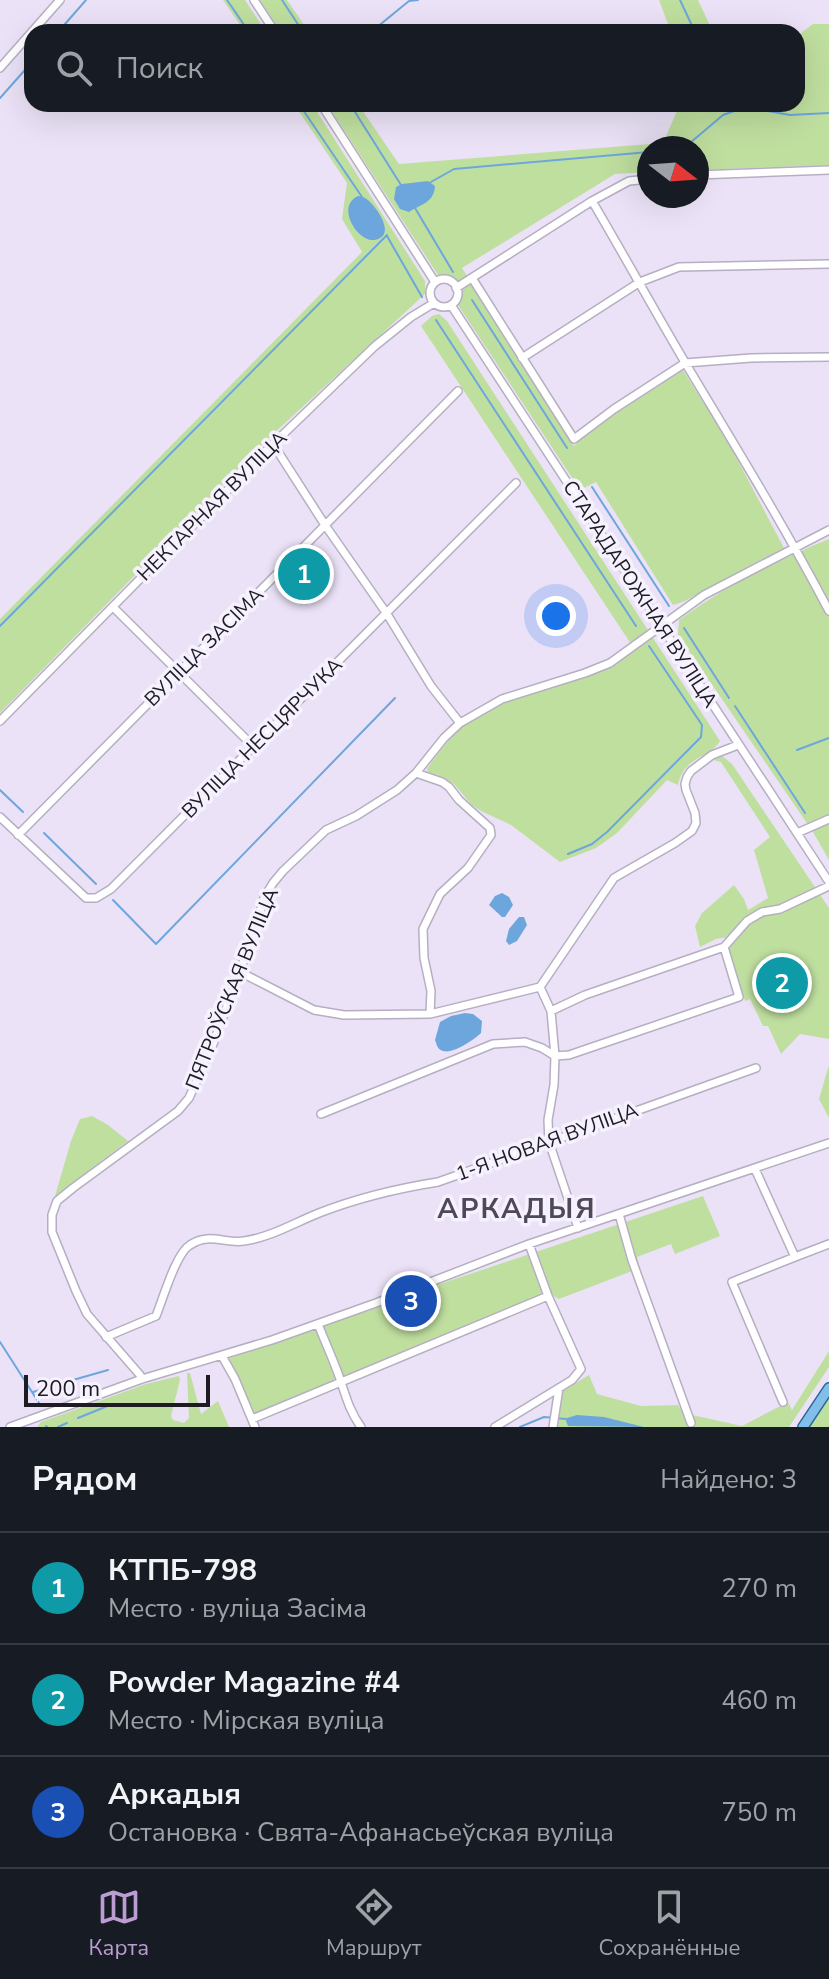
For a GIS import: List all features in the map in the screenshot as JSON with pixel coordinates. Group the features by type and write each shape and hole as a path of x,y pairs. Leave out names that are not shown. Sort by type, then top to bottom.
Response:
{"main road":[{"path":"803,1427 829,1388"}],"street":[{"path":"39,24 60,0"},
{"path":"254,0 270,24"},
{"path":"0,68 24,41"},
{"path":"326,112 435,282"},
{"path":"709,175 829,170"},
{"path":"456,288 592,201 629,181 637,180"},
{"path":"592,201 795,546 829,611"},
{"path":"522,358 640,282 679,267 829,264"},
{"path":"472,278 574,439 685,363 829,357"},
{"path":"446,280 456,288 457,296 451,305 441,307 431,298 430,290 435,282 446,280"},
{"name":"НЕКТАРНАЯ ВУЛІЦА","path":"0,721 273,444 375,346 434,303"},
{"name":"СТАРАДАРОЖНАЯ ВУЛІЦА","path":"451,305 829,884"},
{"name":"ВУЛІЦА ЗАСІМА","path":"18,835 458,391"},
{"path":"273,444 387,614 431,686 460,723"},
{"name":"ВУЛІЦА НЕСЦЯРЧУКА","path":"0,817 86,898 96,898 111,889 516,483"},
{"name":"ПЯТРОЎСКАЯ ВУЛІЦА","path":"142,1379 87,1314 52,1232 52,1215 57,1201 178,1111 189,1098 240,972 264,898 273,883 326,830 356,816 397,790 460,723 502,699 610,663 704,595 829,530"},
{"path":"113,607 254,747"},
{"path":"240,972 314,1010 344,1015 430,1014 540,987 614,878 692,831 696,823 695,813 685,784 691,771 712,755 738,745"},
{"path":"416,773 449,787 490,828 491,835 468,868 440,894 423,929 424,958 431,991 430,1014"},
{"path":"797,833 829,819"},
{"path":"551,1011 585,995 724,947 747,921 762,912 780,909 829,884"},
{"path":"321,1114 493,1044 525,1042 555,1056 569,1055 739,997 724,947"},
{"path":"540,987 551,1011 555,1056 548,1120 549,1142 578,1228"},
{"name":"1-Я НОВАЯ ВУЛІЦА","path":"106,1337 156,1316 180,1255 187,1246 202,1239 221,1238 241,1242 320,1213 406,1187 438,1182 756,1068"},
{"path":"10,1427 26,1424 142,1379 318,1324 529,1244 829,1143"},
{"path":"755,1169 795,1257"},
{"path":"619,1214 632,1260 691,1423"},
{"path":"495,1427 572,1380 581,1369 548,1296 529,1244"},
{"path":"783,1402 732,1282 829,1244"},
{"path":"222,1356 254,1423 341,1382 548,1296"},
{"path":"318,1324 348,1406 361,1427"},
{"path":"553,1427 559,1388"}],"green space":[{"path":"223,0 245,0 261,24 240,24"},
{"path":"260,0 287,0 304,24 276,24"},
{"path":"659,0 698,0 709,24 668,24"},
{"path":"813,24 829,24 829,165 709,170 709,136 666,136 677,112 805,112 805,30"},
{"path":"299,112 317,112 425,281 425,294 272,435 0,713 0,619 362,252 342,219 347,183"},
{"path":"332,112 363,112 399,164 637,145 637,173 615,174 462,268 574,446 589,431 683,370 728,442 784,548 673,605 596,482 580,490 458,305 460,293 453,280 438,275"},
{"path":"439,314 447,321 720,741 686,768 678,785 667,780 617,833 596,848 560,862 511,825 481,811 454,784 427,769 453,736 484,711 511,699 596,673 635,650 421,326"},
{"path":"829,539 829,860 678,635 679,620 714,596 771,565"},
{"path":"722,756 732,764 829,908 829,1039 800,1034 781,1054 768,1026 763,1026 750,999 745,1001 728,948 728,937 700,947 695,926 702,913 734,885 748,910 768,898 754,850 770,837 721,762 713,760"},
{"path":"829,1065 829,1118 819,1099"},
{"path":"92,1116 128,1141 55,1196 80,1119"},
{"path":"703,1196 720,1236 675,1254 671,1244 637,1257 640,1268 559,1299 549,1293 256,1413 229,1358 380,1307 405,1304 437,1285"},
{"path":"829,1351 829,1367 789,1427 558,1427 563,1391 589,1375 597,1394 641,1406 678,1405 683,1413 742,1426 788,1402 792,1410"},
{"path":"187,1373 190,1373 201,1414 218,1401 229,1427 37,1427 41,1422 146,1384 179,1376 171,1416 173,1420 184,1423 189,1418"},
{"path":"829,1397 829,1427 809,1427"}],"water":[{"path":"428,181 435,186 429,200 409,212 400,209 394,199 396,187"},
{"path":"358,196 369,201 382,220 385,230 380,238 365,238 353,226 348,209 351,201"},
{"path":"502,893 509,897 513,905 505,917 489,905 495,896"},
{"path":"519,917 524,917 527,925 517,941 509,945 506,941 509,929"},
{"path":"465,1013 473,1014 482,1021 481,1033 469,1043 443,1051 435,1040 440,1022"},
{"path":"577,1415 604,1417 644,1427 568,1426 567,1418"}],"waterway":[{"path":"65,24 86,0"},
{"path":"227,0 244,24"},
{"path":"282,0 298,24"},
{"path":"381,24 409,1 418,0"},
{"path":"680,0 691,24"},
{"path":"0,98 24,71"},
{"path":"304,112 362,197"},
{"path":"355,112 401,185"},
{"path":"698,136 723,115 731,112"},
{"path":"773,112 790,115 829,113"},
{"path":"431,182 454,169 637,153"},
{"path":"415,208 453,272"},
{"path":"0,626 387,235"},
{"path":"387,236 422,297"},
{"path":"472,300 567,448"},
{"path":"436,320 636,626"},
{"path":"592,487 669,606"},
{"path":"684,628 729,698"},
{"path":"568,854 592,844 607,832 701,737 702,725 649,646"},
{"path":"113,900 156,944 395,698"},
{"path":"735,706 805,813"},
{"path":"797,750 829,738"},
{"path":"0,790 23,812"},
{"path":"44,833 96,884"},
{"path":"0,1342 39,1403"},
{"path":"66,1382 108,1370"},
{"path":"33,1392 54,1386"},
{"path":"78,1418 110,1405"},
{"path":"520,1427 544,1417 566,1419"},
{"path":"58,1427 67,1423"}],"place":[{"name":"КТПБ-798","path":"304,574"},
{"name":"Powder Magazine #4","path":"782,983"},
{"name":"Аркадыя","path":"411,1301"}],"district":[{"name":"АРКАДЫЯ","path":"517,1209"}]}
